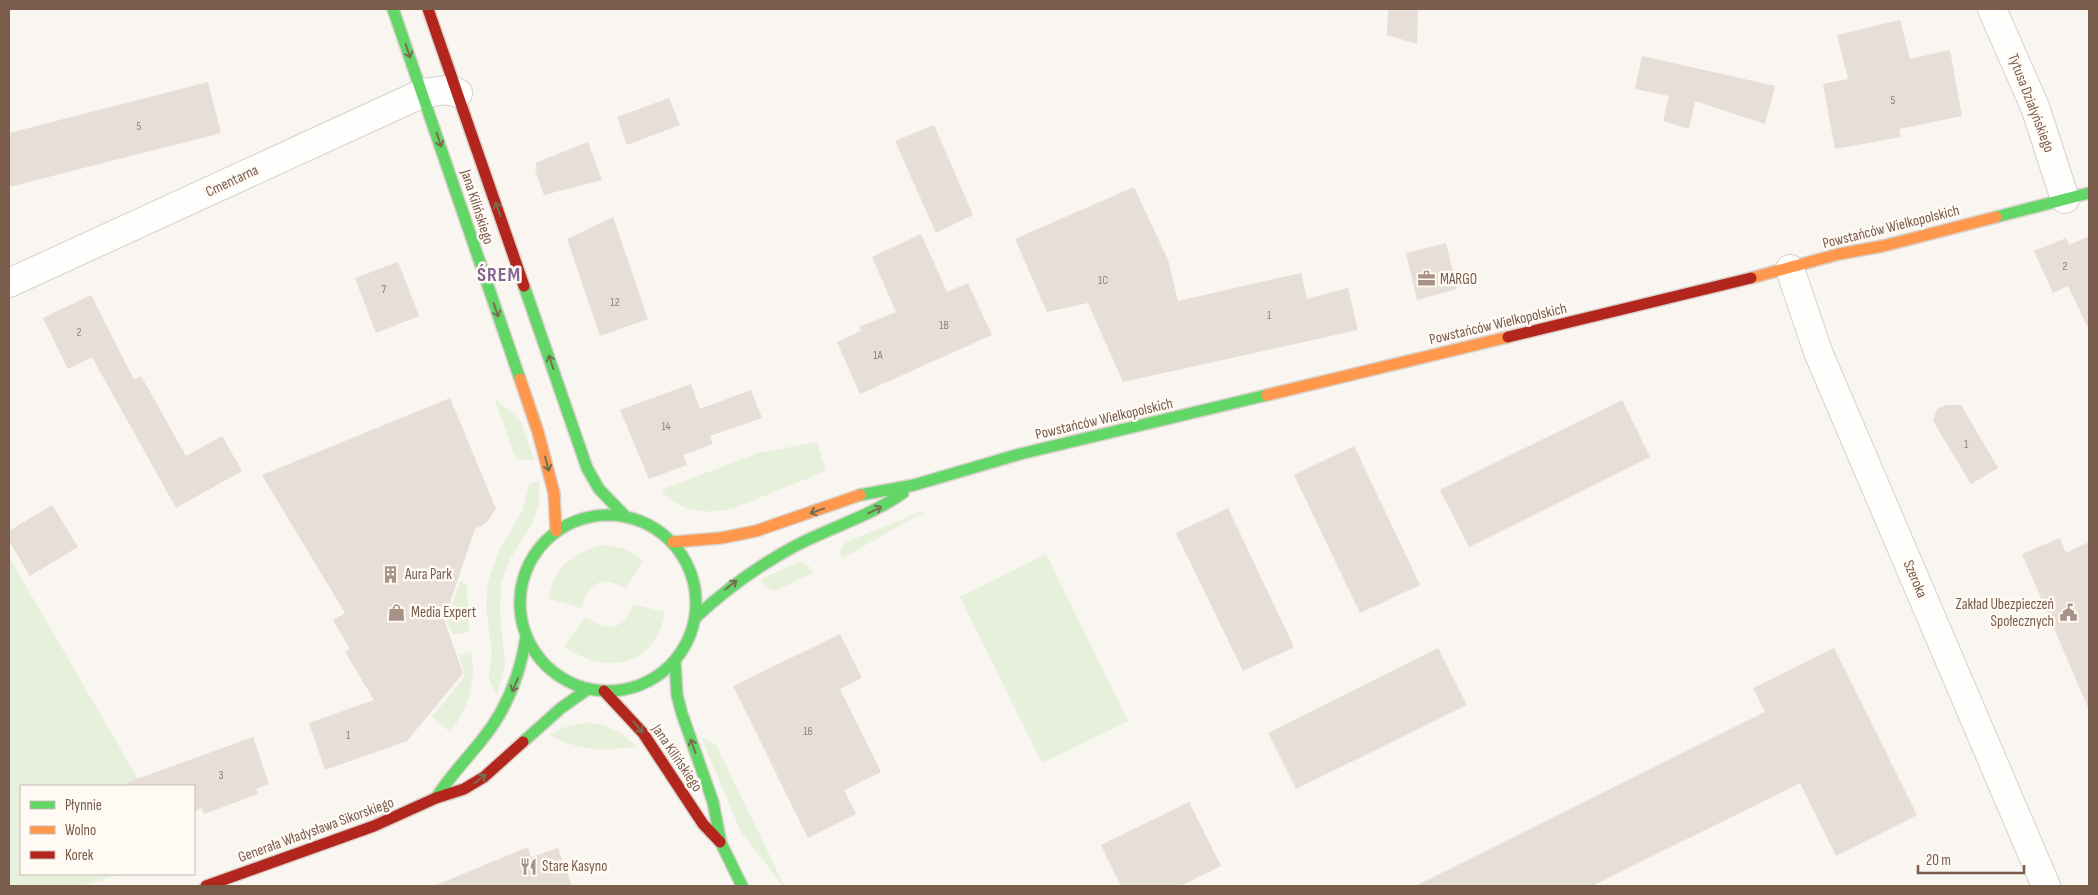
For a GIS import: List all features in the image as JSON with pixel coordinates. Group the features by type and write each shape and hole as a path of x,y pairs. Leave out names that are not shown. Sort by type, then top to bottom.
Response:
{"street":[{"name":"Jana Kilińskiego","path":"393,9 538,432 554,493 556,531"},
{"name":"Jana Kilińskiego","path":"428,9 587,468 599,489 625,516"},
{"name":"Tytusa Działyńskiego","path":"1992,9 2037,113 2077,196"},
{"name":"Cmentarna","path":"9,283 423,93 447,90 458,93"},
{"name":"Powstańców Wielkopolskich","path":"673,542 721,538 756,531 864,494 914,485 1020,454 1790,269 1839,254 1883,246 2077,196"},
{"name":"Szeroka","path":"1790,269 1818,352 2046,886"},
{"name":"Powstańców Wielkopolskich","path":"695,618 726,588 748,572 813,538 875,510 914,485"},
{"path":"589,516 625,516 643,521 673,542 688,564 693,577 696,591 695,618 688,641 675,661 643,684 604,692 575,686 550,672 533,650 526,637 520,608 523,579 535,553 556,531 589,516"},
{"path":"436,798 451,772 482,740 510,697 520,672 526,637"},
{"name":"Jana Kilińskiego","path":"675,661 677,695 682,714 713,802 721,843 742,886"},
{"name":"Generała Władysława Sikorskiego","path":"206,886 374,826 436,798 464,789 475,783 561,708 588,689"},
{"name":"Jana Kilińskiego","path":"604,692 643,733 703,824 721,843"}],"green space":[{"path":"494,398 520,420 534,460 522,460 514,454"},
{"path":"817,442 826,471 734,508 704,511 685,508 668,498 661,490 758,453"},
{"path":"539,481 539,504 532,524 510,559 501,582 500,612 505,665 497,694 490,682 489,675 492,656 486,607 488,582 499,550 523,510 529,484"},
{"path":"922,511 924,512 841,559 840,550 846,542"},
{"path":"606,545 626,549 643,560 626,589 610,582 598,583 588,592 581,608 549,599 555,578 567,562 585,551"},
{"path":"1046,554 1128,721 1042,763 960,597"},
{"path":"9,557 141,785 20,785 20,875 115,875 83,886 9,886"},
{"path":"799,562 809,566 813,573 774,591 765,587 761,579"},
{"path":"460,581 467,586 469,632 453,635 447,621"},
{"path":"633,604 665,612 660,630 651,644 640,655 626,661 611,663 579,656 564,646 586,617 601,626 614,627 625,620"},
{"path":"471,651 473,673 470,694 462,714 450,732 432,717 465,676 459,655"},
{"path":"587,722 613,729 625,736 635,746 613,749 590,748 569,744 549,735 562,728"},
{"path":"701,737 716,745 783,886 741,832"}],"building":[{"path":"1388,9 1418,9 1417,44 1387,35"},
{"path":"1900,20 1910,59 1950,50 1962,116 1899,129 1901,137 1835,149 1823,84 1848,79 1837,35"},
{"path":"1642,56 1775,86 1765,124 1695,101 1689,129 1663,121 1669,96 1635,89"},
{"path":"208,82 221,133 9,187 9,133"},
{"path":"669,98 680,125 627,145 617,117"},
{"path":"934,125 973,215 936,233 895,141"},
{"path":"588,142 602,180 544,195 535,170 537,168 535,163"},
{"path":"1134,187 1168,260 1178,301 1301,273 1307,299 1348,288 1358,330 1123,382 1088,303 1047,312 1015,239"},
{"path":"613,217 648,319 600,336 567,239"},
{"path":"921,234 947,292 968,283 992,335 860,394 837,342 861,331 859,327 896,312 872,257"},
{"path":"2089,236 2089,330 2068,286 2053,293 2034,251 2066,238 2069,245"},
{"path":"1446,243 1457,289 1417,300 1406,253"},
{"path":"398,262 419,316 376,333 355,278"},
{"path":"91,295 134,380 141,376 186,456 222,436 242,471 176,508 92,357 68,369 43,318"},
{"path":"691,384 700,409 751,390 762,418 710,436 713,444 683,455 687,465 649,479 620,410"},
{"name":"Aura Park","path":"450,398 496,509 486,523 475,529 444,620 463,673 407,741 325,770 309,723 374,700 345,652 350,649 333,620 345,613 262,475"},
{"path":"1622,400 1650,457 1469,547 1440,490"},
{"path":"1946,405 1961,405 1998,468 1971,484 1933,421 1937,409"},
{"path":"1354,446 1420,585 1360,613 1294,475"},
{"path":"52,505 78,547 30,576 9,541 9,531"},
{"path":"1228,508 1294,647 1243,671 1176,533"},
{"name":"Zakład Ubezpieczeń Społecznych","path":"2060,538 2066,553 2089,542 2089,710 2022,554"},
{"path":"840,634 862,678 840,689 881,772 844,790 856,814 808,838 733,686"},
{"path":"1438,648 1467,705 1296,789 1268,733"},
{"path":"1834,648 1917,815 1836,856 1800,783 1592,886 1415,886 1765,712 1753,688"},
{"path":"253,737 269,784 256,789 258,794 204,814 202,808 195,812 195,785 126,785 126,783"},
{"path":"1189,802 1221,866 1180,886 1121,886 1101,845"},
{"name":"Stare Kasyno","path":"528,847 531,857 558,848 572,886 434,886"}],"traffic: fast":[{"path":"393,9 520,379"},
{"path":"1996,217 2089,193"},
{"path":"524,286 587,468 599,489 625,516"},
{"path":"860,495 914,485 1020,454 1267,395"},
{"path":"695,618 731,587 769,561 797,545 877,508 903,493"},
{"path":"599,515 617,515 650,525 676,547 686,561 692,577 696,603 692,629 686,645 664,671 650,681 634,687 617,691 599,691 566,681 540,659 530,645 524,629 520,612 520,594 530,561 552,535 566,525 582,519 599,515"},
{"path":"436,798 490,729 505,705 516,679 526,637"},
{"path":"675,661 677,695 682,714 713,802 721,843 742,886"},
{"path":"523,742 561,708 588,689"}],"traffic: slow":[{"path":"1751,278 1839,254 1883,246 1996,217"},
{"path":"1267,395 1508,337"},
{"path":"520,379 538,432 554,493 556,531"},
{"path":"673,542 721,538 756,531 860,495"}],"traffic: jam":[{"path":"428,9 524,286"},
{"path":"1508,337 1751,278"},
{"path":"604,691 643,733 703,824 720,842"},
{"path":"206,886 374,826 436,798 464,789 484,777 523,742"}],"place":[{"name":"MARGO","path":"1426,279"},
{"name":"Aura Park","path":"391,574"},
{"name":"Media Expert","path":"397,612"},
{"name":"Zakład Ubezpieczeń Społecznych","path":"2068,613"},
{"name":"Stare Kasyno","path":"528,866"}],"district":[{"name":"ŚREM","path":"499,275"}]}
